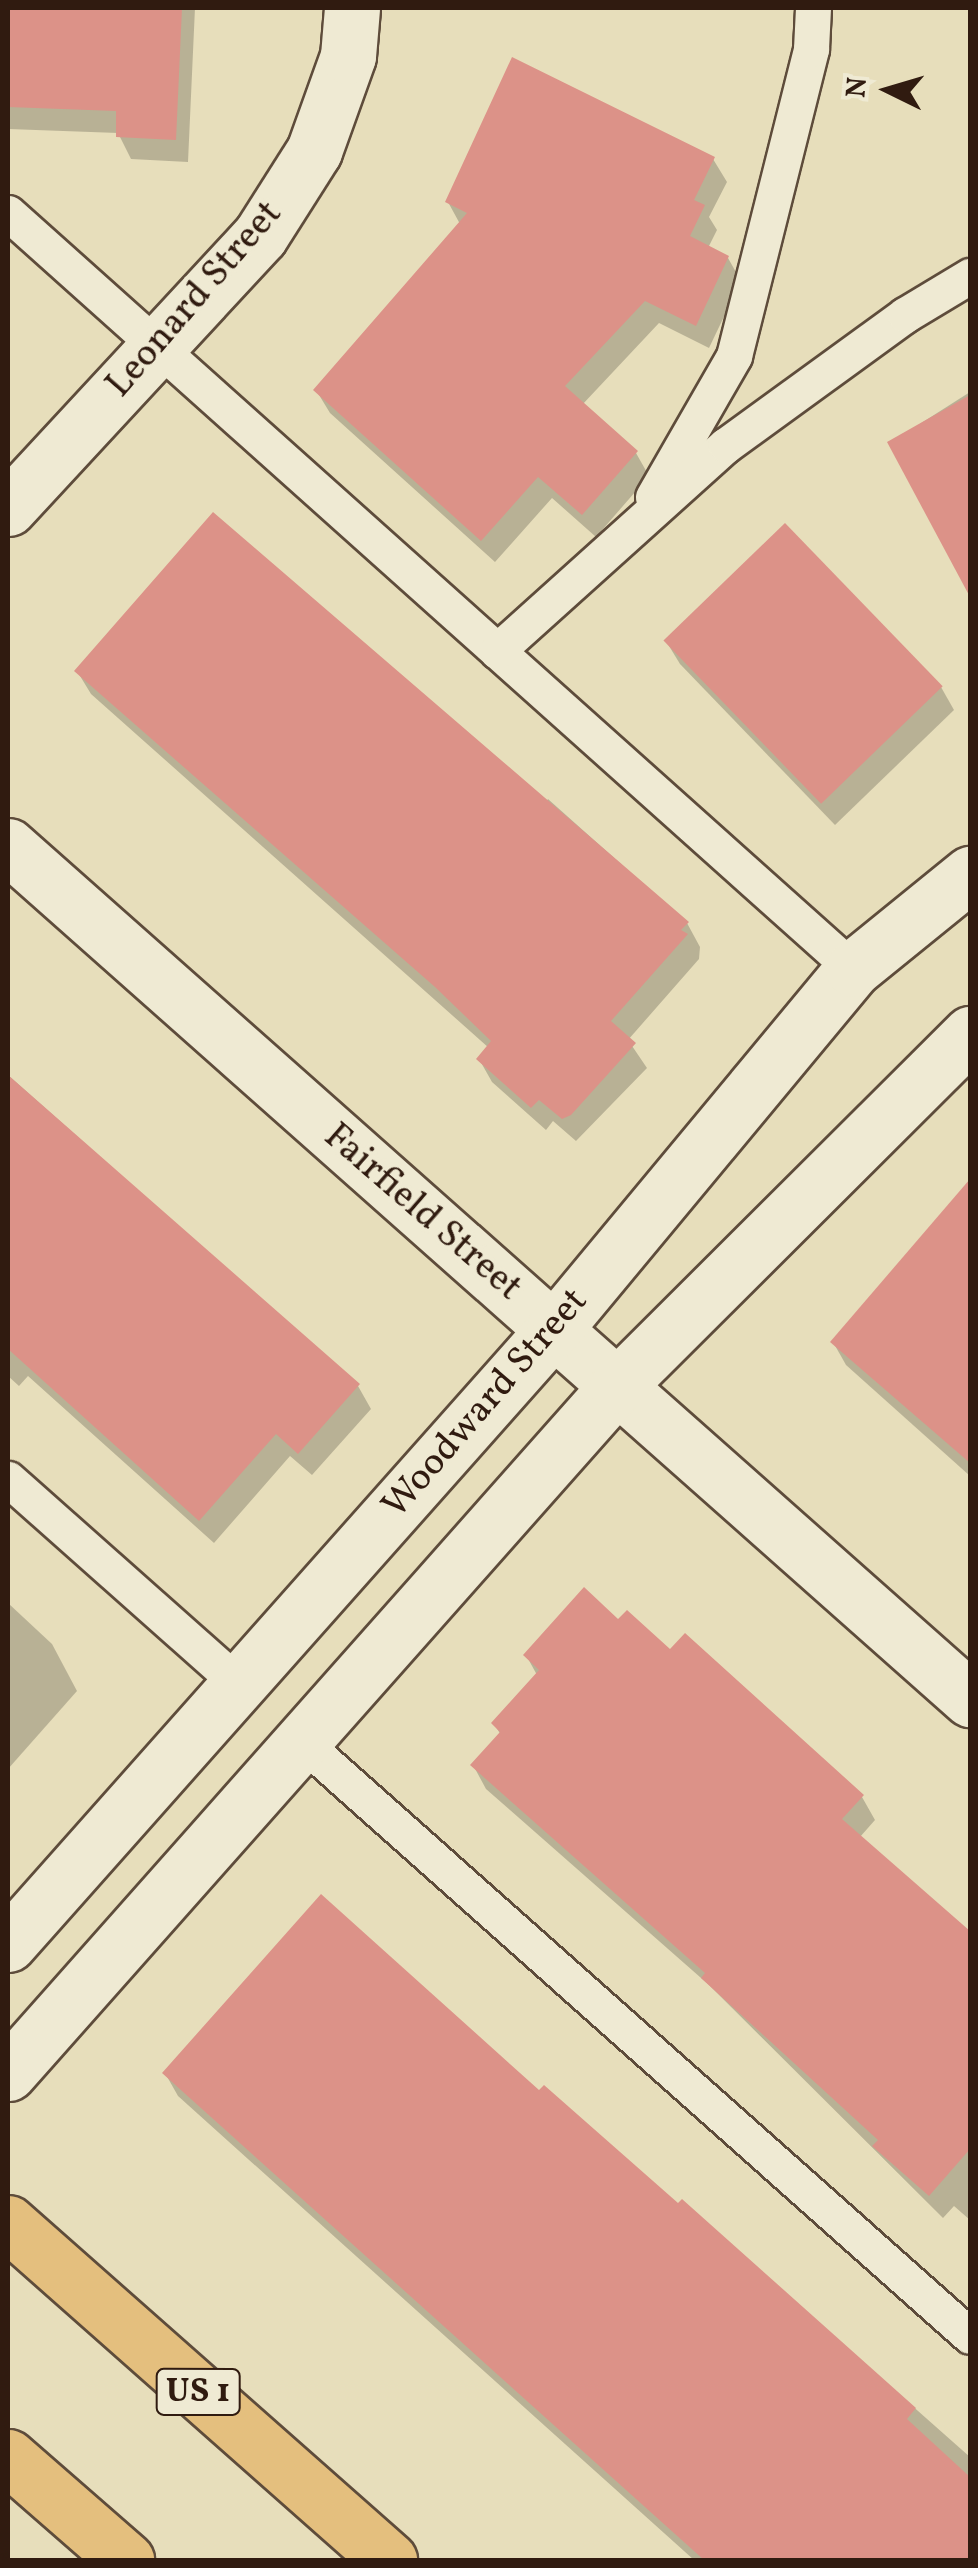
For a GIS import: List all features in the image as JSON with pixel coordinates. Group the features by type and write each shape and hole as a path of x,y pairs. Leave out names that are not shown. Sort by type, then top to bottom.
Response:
{"highway":[{"name":"US 1","path":"8,2224 390,2560"},
{"path":"8,2456 126,2560"}],"street":[{"name":"Leonard Street","path":"8,508 260,236 314,151 348,56 352,8"},
{"name":"Fairfield Street","path":"8,846 970,1698"},
{"name":"Woodward Street","path":"8,1944 554,1329 853,968 970,874"},
{"path":"8,2073 617,1386 970,1036"}],"lane":[{"path":"638,524 734,356 811,49 813,8"},
{"path":"8,213 853,968"},
{"path":"497,650 726,446 905,315 970,276"},
{"path":"8,1479 238,1683"},
{"path":"301,1741 970,2336"}],"building":[{"path":"8,8 182,8 176,140 116,137 116,111 8,107"},
{"path":"512,57 715,157 694,200 705,205 690,236 729,256 696,326 645,301 565,386 638,451 582,515 538,477 481,541 313,390 467,213 445,202"},
{"path":"970,395 970,597 887,442"},
{"path":"213,512 689,922 681,930 688,934 611,1021 636,1043 571,1115 562,1119 539,1100 531,1108 476,1059 491,1041 435,987 74,671"},
{"path":"785,523 943,686 821,804 663,640"},
{"path":"8,1075 360,1384 298,1454 276,1434 199,1521 8,1349"},
{"path":"970,1179 970,1463 830,1342"},
{"path":"584,1587 618,1619 627,1610 670,1649 685,1633 864,1795 842,1819 970,1931 970,2149 929,2196 872,2146 878,2140 701,1978 705,1973 470,1765 500,1732 491,1723 539,1670 523,1655"},
{"path":"321,1894 539,2090 544,2085 678,2203 682,2199 916,2408 907,2419 970,2477 970,2560 704,2560 162,2073"}]}
